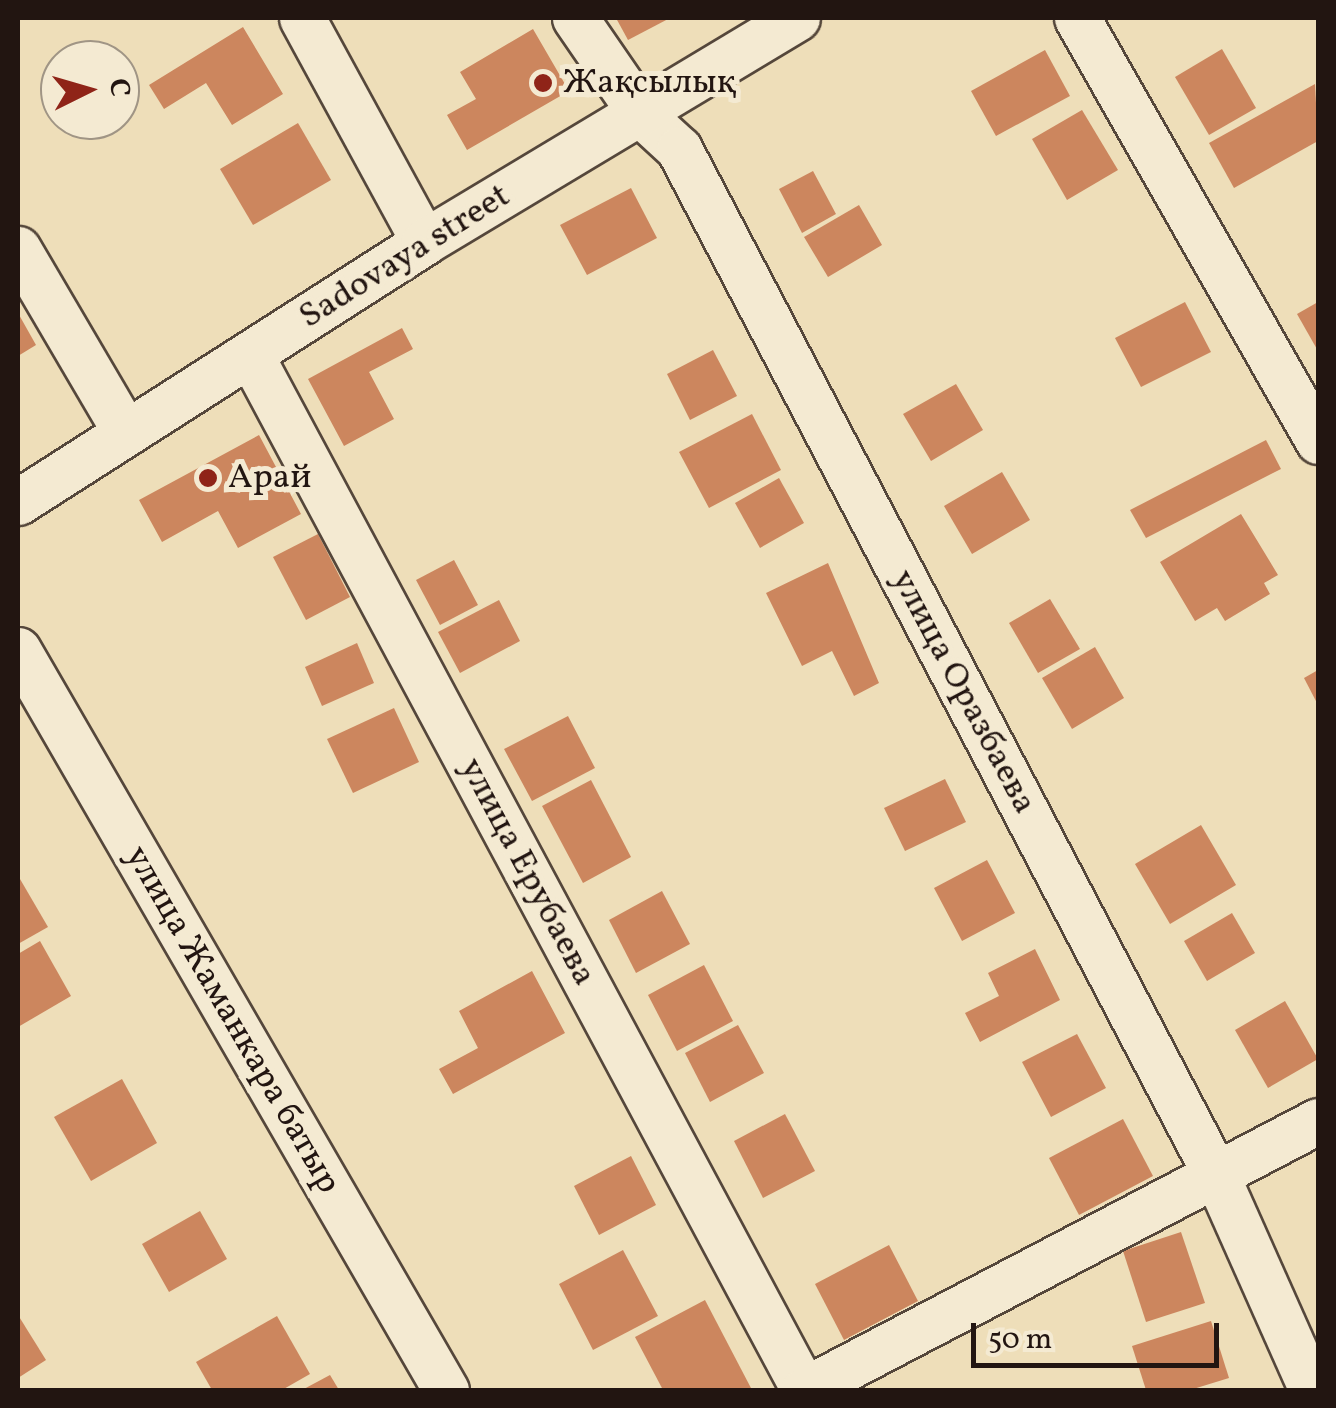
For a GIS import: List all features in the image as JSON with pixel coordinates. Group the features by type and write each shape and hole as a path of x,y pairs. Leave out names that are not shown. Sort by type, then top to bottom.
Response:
{"street":[{"path":"302,18 424,242"},
{"name":"улица Оразбаева","path":"575,18 641,114 679,149 1218,1179 1312,1390"},
{"name":"Sadovaya street","path":"18,502 424,242 797,18"},
{"path":"1077,18 1318,442"},
{"path":"18,249 126,433"},
{"name":"улица Ерубаева","path":"250,354 804,1390"},
{"name":"улица Жаманкара батыр","path":"18,650 446,1390"},
{"path":"804,1390 1218,1179 1318,1121"}],"building":[{"path":"616,18 670,18 628,40"},
{"path":"243,27 283,94 232,125 206,83 164,109 149,85"},
{"path":"533,29 569,91 467,150 447,115 476,99 460,72"},
{"path":"1222,49 1256,108 1209,135 1175,77"},
{"path":"1045,50 1070,96 996,136 971,91"},
{"path":"1315,84 1318,141 1234,188 1209,143"},
{"path":"1082,110 1118,170 1067,200 1032,139"},
{"path":"298,123 331,180 253,225 220,169"},
{"path":"813,171 836,214 802,233 779,189"},
{"path":"631,188 657,238 587,275 560,225"},
{"path":"859,205 882,245 828,277 804,237"},
{"path":"1185,302 1211,352 1141,387 1115,338"},
{"path":"1318,302 1318,351 1297,314"},
{"path":"18,313 36,345 18,356"},
{"path":"402,328 413,349 369,372 394,419 344,446 308,379"},
{"path":"713,350 737,396 690,420 667,374"},
{"path":"956,384 983,430 931,461 903,414"},
{"path":"752,414 781,470 709,508 679,452"},
{"path":"259,435 301,514 238,548 218,511 162,542 139,500"},
{"path":"1266,440 1281,469 1146,538 1130,510"},
{"path":"1002,472 1030,520 972,554 944,506"},
{"path":"779,478 804,523 760,548 735,503"},
{"path":"1241,514 1278,575 1264,583 1270,594 1225,621 1217,608 1195,621 1160,562"},
{"path":"318,534 350,597 306,620 273,557"},
{"path":"454,560 478,605 440,625 416,580"},
{"path":"828,563 879,683 854,696 832,651 802,666 766,593"},
{"path":"1050,599 1080,649 1038,673 1009,623"},
{"path":"499,600 520,641 460,673 438,632"},
{"path":"357,643 374,683 322,706 305,667"},
{"path":"1095,647 1124,698 1072,729 1042,678"},
{"path":"1318,670 1318,705 1304,678"},
{"path":"394,708 419,762 353,793 327,739"},
{"path":"568,716 595,768 532,801 504,749"},
{"path":"945,779 966,822 905,851 884,808"},
{"path":"591,780 631,857 583,883 542,806"},
{"path":"1201,825 1236,885 1170,924 1135,864"},
{"path":"987,860 1015,913 962,941 934,888"},
{"path":"18,881 48,927 18,944"},
{"path":"662,891 690,944 636,973 609,920"},
{"path":"1232,913 1255,953 1207,981 1184,941"},
{"path":"40,941 71,996 18,1027 18,954"},
{"path":"1035,949 1060,1000 980,1042 965,1013 999,996 988,973"},
{"path":"704,965 733,1021 677,1051 648,995"},
{"path":"532,971 565,1033 453,1094 439,1069 478,1048 459,1011"},
{"path":"1285,1001 1318,1059 1268,1088 1235,1030"},
{"path":"738,1025 764,1073 710,1102 685,1053"},
{"path":"1077,1034 1106,1088 1051,1117 1022,1062"},
{"path":"122,1079 157,1143 91,1181 54,1117"},
{"path":"785,1114 815,1171 763,1198 734,1141"},
{"path":"1123,1119 1153,1176 1079,1215 1049,1158"},
{"path":"631,1156 656,1205 599,1235 574,1186"},
{"path":"200,1211 227,1259 169,1292 142,1244"},
{"path":"1181,1232 1205,1303 1146,1322 1123,1251"},
{"path":"889,1245 918,1301 844,1340 815,1284"},
{"path":"623,1250 658,1316 593,1350 559,1284"},
{"path":"705,1300 752,1390 663,1390 635,1337"},
{"path":"18,1315 46,1360 18,1378"},
{"path":"277,1316 310,1374 282,1390 212,1390 196,1362"},
{"path":"1211,1321 1229,1378 1190,1390 1146,1390 1132,1346"},
{"path":"330,1375 339,1390 302,1390"}],"place":[{"name":"Жақсылық","path":"543,83"},
{"name":"Арай","path":"208,478"}]}
